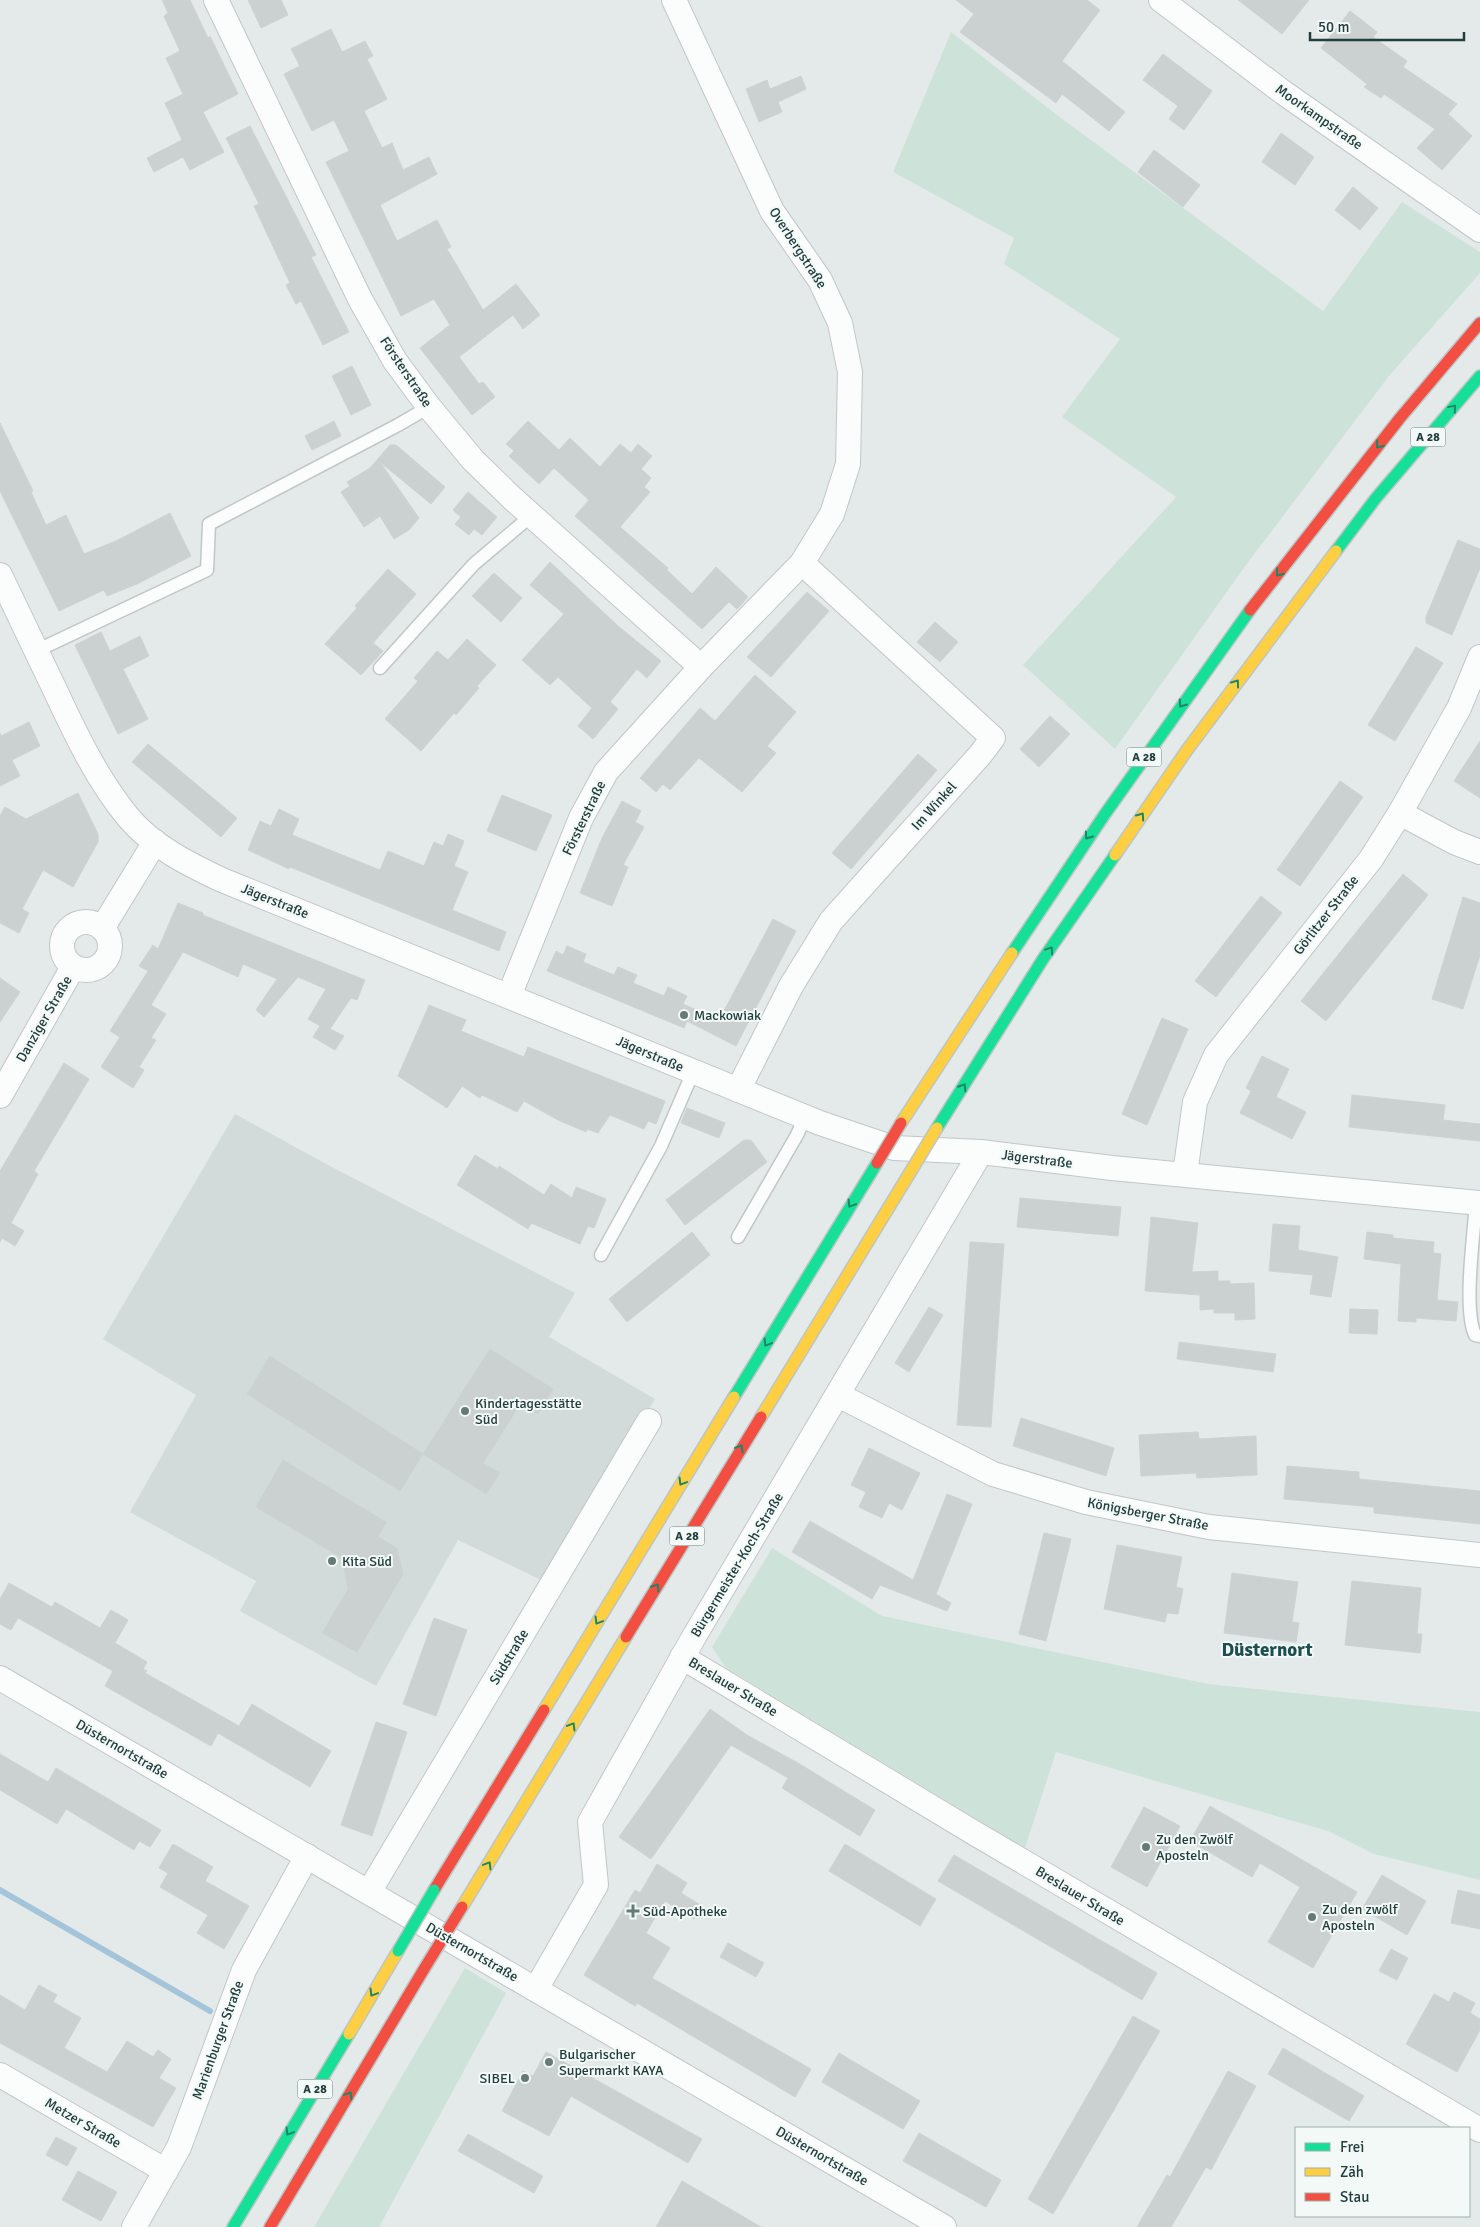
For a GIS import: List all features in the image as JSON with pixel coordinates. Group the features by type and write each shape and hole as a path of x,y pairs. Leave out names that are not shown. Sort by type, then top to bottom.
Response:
{"highway":[{"name":"A 28","path":"232,2227 434,1890 901,1123 1014,946 1087,838 1227,641 1351,480 1480,323"},
{"name":"A 28","path":"270,2227 424,1969 936,1128 1049,951 1187,750 1262,648 1376,498 1480,376"}],"street":[{"name":"Försterstraße","path":"216,0 360,298 391,355 429,407 473,460 531,516 701,667"},
{"name":"Overbergstraße","path":"674,0 772,212 820,280 840,323 850,372 848,464 832,514 802,563"},
{"name":"Moorkampstraße","path":"1161,0 1284,93 1480,230"},
{"name":"Försterstraße","path":"509,996 581,818 606,772 701,667 802,563"},
{"name":"Im Winkel","path":"738,1090 791,986 830,921 980,755 993,738 802,563"},
{"name":"Jägerstraße","path":"0,575 9,617 36,651 98,775 129,818 155,842 192,865 222,880 805,1117 894,1148 981,1152 1112,1168 1478,1203"},
{"name":"Görlitzer Straße","path":"1185,1174 1195,1102 1216,1055 1371,859 1459,708 1480,657"},
{"path":"1400,812 1454,842 1480,852"},
{"path":"102,927 155,842"},
{"name":"Danziger Straße","path":"93,922 102,927 110,939 111,949 104,963 89,970 73,967 65,959 62,947 65,933 76,923 93,922"},
{"name":"Danziger Straße","path":"0,1096 73,967"},
{"name":"Bürgermeister-Koch-Straße","path":"536,1990 596,1885 590,1822 682,1656 981,1152"},
{"name":"Königsberger Straße","path":"838,1395 992,1474 1086,1502 1209,1527 1480,1555"},
{"name":"Südstraße","path":"368,1892 649,1421"},
{"name":"Breslauer Straße","path":"682,1656 976,1834 1480,2130"},
{"name":"Düsternortstraße","path":"0,1678 944,2227"},
{"name":"Marienburger Straße","path":"134,2227 179,2147 244,1970 307,1856"},
{"name":"Metzer Straße","path":"0,2075 166,2171"}],"lane":[{"path":"36,651 207,570 209,524 398,426 429,407"},
{"path":"380,668 474,564 531,516"},
{"path":"601,1255 661,1146 693,1072"},
{"path":"738,1237 797,1135 805,1117"},
{"path":"1478,1203 1470,1309 1471,1325 1475,1335 1480,1336"}],"shaded area":[{"path":"235,1114 328,1165 575,1293 549,1337 655,1399 543,1581 458,1540 376,1686 240,1611 256,1581 130,1512 196,1395 103,1339"}],"green space":[{"path":"951,32 1057,115 1323,311 1402,202 1480,252 1480,273 1389,376 1246,565 1115,749 1023,665 1176,497 1062,417 1120,339 1004,264 1014,238 893,172"},
{"path":"772,1548 882,1616 1208,1684 1480,1712 1480,1880 1374,1854 1328,1831 1056,1752 1025,1848 726,1668 712,1647"},
{"path":"465,1968 506,1993 379,2227 314,2227"}],"building":[{"path":"162,0 190,0 238,94 203,112 224,152 190,170 183,157 154,172 147,158 182,140 165,103 183,94 166,58 180,51 164,16 168,13"},
{"path":"248,0 281,0 288,15 261,28"},
{"path":"956,0 1087,0 1100,10 1062,61 1125,112 1109,131 1062,94 1056,103 960,32 974,14"},
{"path":"1238,0 1309,0 1282,34"},
{"path":"1350,11 1377,32 1373,37 1407,61 1403,67 1457,104 1448,114 1472,136 1442,170 1417,148 1435,129 1384,94 1381,98 1364,87 1367,84 1321,48"},
{"path":"331,29 342,52 365,41 373,56 367,59 387,99 364,111 382,148 392,143 403,170 429,157 437,174 380,205 397,241 437,220 451,247 447,249 483,310 516,284 540,315 523,329 513,315 459,357 479,384 483,382 495,397 472,415 420,348 450,325 434,299 401,316 326,162 349,151 334,120 312,131 284,74 300,66 291,49"},
{"path":"1163,54 1212,91 1184,130 1169,119 1178,106 1143,80"},
{"path":"801,76 806,89 778,102 782,112 759,122 746,89 767,80 770,89"},
{"path":"250,126 316,255 311,257 349,332 323,345 301,301 296,304 286,285 290,283 254,206 259,204 226,138"},
{"path":"1281,133 1314,157 1295,185 1262,162"},
{"path":"1154,150 1200,185 1183,207 1138,172"},
{"path":"1353,187 1378,208 1360,230 1335,210"},
{"path":"352,366 371,405 351,415 332,376"},
{"path":"334,421 341,436 312,450 305,436"},
{"path":"528,421 559,450 570,438 600,467 620,444 631,453 638,444 652,456 641,469 651,478 644,487 650,492 620,527 668,568 667,570 692,594 716,567 748,597 737,609 729,602 702,629 575,516 589,500 554,468 539,484 509,456 514,451 506,444"},
{"path":"0,423 33,491 31,492 46,525 66,515 84,554 118,540 170,513 191,556 137,584 107,596 104,590 59,611 0,491"},
{"path":"390,445 396,445 445,487 431,504 380,462 419,518 409,530 394,539 380,516 364,527 341,492 350,486 347,482 370,468"},
{"path":"468,492 497,517 482,535 474,529 469,535 455,524 461,517 453,510"},
{"path":"1458,540 1480,549 1480,568 1452,635 1426,623 1426,617"},
{"path":"550,562 618,626 661,661 647,678 637,669 610,702 618,709 593,739 578,726 592,708 558,677 550,685 522,660 564,614 530,585"},
{"path":"388,569 416,594 373,643 383,651 361,675 325,644"},
{"path":"494,573 522,598 501,622 472,596"},
{"path":"807,592 829,611 771,677 747,657"},
{"path":"935,622 958,642 940,662 917,642"},
{"path":"101,632 110,651 140,636 149,656 123,669 148,719 118,734 75,645"},
{"path":"467,639 496,665 477,686 479,688 456,715 454,713 421,751 385,719 418,681 414,678 437,651 448,660"},
{"path":"1416,647 1443,663 1395,741 1368,725"},
{"path":"755,675 796,712 767,746 776,753 742,792 699,758 670,790 663,784 656,792 640,778 700,708 715,721"},
{"path":"1050,716 1070,734 1039,767 1020,749"},
{"path":"29,722 40,746 12,760 20,776 0,786 0,733 1,736"},
{"path":"1480,741 1480,798 1454,781"},
{"path":"148,744 237,818 221,837 132,762"},
{"path":"918,754 937,770 851,869 832,853"},
{"path":"1340,781 1363,797 1300,886 1277,870"},
{"path":"78,793 98,834 98,842 73,887 43,870 22,909 29,913 19,933 0,923 0,816 5,807 26,819"},
{"path":"502,795 552,815 536,851 487,831"},
{"path":"622,801 641,811 635,822 644,827 623,865 628,867 612,906 580,893 602,838"},
{"path":"279,809 299,819 292,835 380,870 388,851 424,866 434,842 443,846 448,834 464,841 454,866 468,872 452,910 506,932 499,951 290,867 289,869 248,850 260,821 271,826"},
{"path":"1403,874 1428,895 1326,1021 1301,1001"},
{"path":"1261,896 1282,913 1216,997 1195,981"},
{"path":"1463,897 1480,903 1480,955 1463,1009 1432,999"},
{"path":"178,903 203,913 203,915 365,980 357,1000 351,998 330,1029 344,1036 335,1050 313,1037 320,1026 308,1019 326,989 298,977 264,1017 256,1010 277,979 243,964 238,977 183,952 151,1005 166,1014 151,1038 156,1040 139,1067 144,1070 133,1088 101,1067 120,1037 110,1031 148,971 139,966 153,945 158,949"},
{"path":"773,919 796,931 736,1046 687,1021 684,1028 547,971 556,951 563,955 567,946 586,954 583,962 614,975 618,967 637,975 633,983 664,996 668,987 687,996 683,1004 719,1020"},
{"path":"0,978 20,992 0,1022"},
{"path":"429,1005 466,1020 461,1031 524,1057 528,1047 665,1101 656,1124 648,1121 644,1129 610,1115 598,1133 587,1129 586,1132 558,1120 524,1101 517,1112 482,1095 480,1098 462,1086 447,1108 398,1076"},
{"path":"1162,1018 1188,1029 1147,1125 1122,1114"},
{"path":"1262,1056 1289,1069 1276,1097 1306,1112 1292,1139 1240,1113 1251,1091 1246,1088"},
{"path":"64,1063 89,1079 34,1171 38,1174 11,1223 24,1231 15,1246 2,1238 0,1242 0,1171"},
{"path":"1352,1095 1445,1105 1443,1120 1480,1124 1480,1141 1349,1127"},
{"path":"687,1108 725,1123 719,1138 681,1123"},
{"path":"744,1140 751,1140 767,1162 685,1225 666,1200"},
{"path":"475,1155 498,1169 499,1166 544,1195 551,1184 572,1198 576,1187 606,1199 594,1228 588,1226 580,1244 531,1223 528,1229 457,1185"},
{"path":"1020,1198 1121,1207 1118,1236 1017,1227"},
{"path":"1151,1217 1198,1223 1192,1272 1218,1271 1218,1281 1230,1281 1230,1284 1254,1283 1255,1319 1235,1320 1235,1313 1214,1313 1214,1309 1200,1310 1200,1295 1145,1291"},
{"path":"1273,1224 1300,1226 1298,1250 1338,1257 1331,1297 1310,1294 1313,1275 1269,1271"},
{"path":"692,1232 710,1255 627,1322 609,1299"},
{"path":"1367,1232 1393,1235 1393,1238 1434,1242 1433,1253 1441,1254 1437,1300 1458,1302 1456,1321 1416,1318 1416,1322 1398,1321 1401,1264 1364,1259"},
{"path":"970,1242 1004,1244 991,1427 957,1425"},
{"path":"929,1307 943,1315 909,1372 895,1363"},
{"path":"1350,1309 1378,1310 1377,1334 1349,1333"},
{"path":"1179,1342 1276,1354 1273,1372 1177,1359"},
{"path":"490,1349 553,1389 538,1414 521,1403 483,1463 500,1473 486,1494 423,1454"},
{"path":"270,1356 423,1454 400,1491 247,1394"},
{"path":"1021,1418 1114,1448 1106,1476 1013,1446"},
{"path":"1198,1432 1199,1439 1256,1436 1257,1475 1197,1478 1196,1473 1141,1476 1139,1435"},
{"path":"869,1448 920,1473 902,1510 889,1503 882,1518 859,1507 866,1492 851,1485"},
{"path":"283,1460 386,1522 378,1537 397,1548 403,1574 357,1652 322,1633 348,1589 342,1558 256,1507"},
{"path":"1287,1466 1359,1472 1359,1479 1480,1491 1480,1524 1374,1513 1374,1507 1284,1499"},
{"path":"947,1494 972,1504 936,1594 951,1603 947,1611 880,1585 872,1599 792,1552 810,1521 913,1580"},
{"path":"1044,1533 1071,1539 1046,1641 1019,1634"},
{"path":"1117,1545 1182,1557 1176,1587 1183,1589 1178,1614 1167,1613 1165,1622 1104,1609"},
{"path":"1232,1573 1298,1582 1292,1622 1299,1623 1296,1642 1224,1633"},
{"path":"1352,1581 1421,1588 1417,1634 1422,1634 1420,1653 1345,1645"},
{"path":"9,1583 52,1607 55,1602 100,1628 111,1610 128,1620 115,1643 147,1662 143,1669 147,1671 145,1673 239,1726 252,1704 331,1751 310,1787 218,1733 211,1746 105,1686 113,1671 18,1618 11,1630 0,1624 0,1599"},
{"path":"434,1618 467,1630 436,1716 403,1704"},
{"path":"710,1709 747,1735 798,1763 875,1810 860,1836 782,1788 788,1778 731,1745 651,1859 619,1837"},
{"path":"376,1722 407,1732 372,1836 341,1825"},
{"path":"0,1754 48,1782 56,1768 161,1830 150,1847 139,1841 134,1850 66,1809 57,1824 0,1790"},
{"path":"1210,1806 1357,1892 1313,1968 1268,1942 1300,1887 1260,1863 1252,1877 1190,1841"},
{"name":"Zu den Zwölf Aposteln","path":"1144,1807 1180,1826 1147,1887 1111,1867"},
{"path":"173,1844 213,1867 205,1881 249,1906 224,1949 197,1933 208,1915 160,1887 168,1873 159,1868"},
{"path":"845,1844 936,1899 920,1926 829,1871"},
{"path":"954,1855 1157,1973 1142,2000 938,1881"},
{"path":"657,1864 687,1883 681,1893 702,1906 694,1919 665,1901 646,1933 670,1948 652,1978 811,2069 795,2097 637,2003 635,2006 584,1975 635,1890 640,1893"},
{"path":"1382,1875 1426,1901 1407,1935 1362,1909"},
{"path":"1458,1890 1480,1895 1480,1929 1451,1923"},
{"path":"728,1943 764,1963 756,1977 720,1957"},
{"path":"1391,1949 1408,1958 1397,1980 1379,1971"},
{"path":"39,1985 57,1995 53,2002 81,2018 64,2048 107,2072 127,2041 153,2057 158,2050 171,2059 159,2078 176,2088 153,2127 0,2043 0,1995 25,2010"},
{"path":"1454,1992 1475,2003 1470,2013 1480,2019 1480,2030 1457,2072 1406,2044 1434,1994 1449,2002"},
{"path":"1133,2016 1160,2031 1053,2214 1028,2199"},
{"path":"1283,2048 1364,2096 1349,2121 1268,2074"},
{"path":"546,2052 702,2139 688,2163 571,2096 549,2136 502,2111 523,2071 533,2076"},
{"path":"839,2053 920,2101 903,2129 822,2082"},
{"path":"1228,2071 1256,2086 1211,2170 1206,2167 1171,2227 1137,2227 1167,2175 1170,2177"},
{"path":"919,2133 1001,2180 986,2207 903,2161"},
{"path":"468,2134 543,2176 534,2193 458,2151"},
{"path":"56,2137 77,2148 67,2166 46,2155"},
{"path":"78,2171 117,2192 101,2221 62,2200"},
{"path":"682,2181 703,2193 761,2227 656,2227"}],"waterway":[{"path":"0,1890 210,2011"}],"traffic: fast":[{"path":"1336,551 1376,498 1480,376"},
{"path":"1012,953 1105,814 1250,610"},
{"path":"937,1128 1043,959 1115,855"},
{"path":"734,1397 877,1163"},
{"path":"398,1951 434,1890"},
{"path":"233,2227 349,2034"}],"traffic: slow":[{"path":"1115,855 1187,750 1336,551"},
{"path":"901,1123 1012,953"},
{"path":"914,1166 937,1128"},
{"path":"761,1417 914,1166"},
{"path":"544,1710 734,1397"},
{"path":"462,1907 626,1637"},
{"path":"349,2034 398,1951"}],"traffic: jam":[{"path":"1250,610 1400,418 1480,323"},
{"path":"877,1163 901,1123"},
{"path":"626,1637 761,1417"},
{"path":"434,1890 544,1710"},
{"path":"424,1969 462,1907"},
{"path":"270,2227 424,1969"}],"place":[{"name":"Mackowiak","path":"684,1015"},
{"name":"Kindertagesstätte Süd","path":"465,1411"},
{"name":"Kita Süd","path":"332,1561"},
{"name":"Zu den Zwölf Aposteln","path":"1146,1847"},
{"name":"Süd-Apotheke","path":"633,1911"},
{"name":"Zu den zwölf Aposteln","path":"1312,1917"},
{"name":"Bulgarischer Supermarkt KAYA","path":"549,2062"},
{"name":"SIBEL","path":"525,2078"}],"district":[{"name":"Düsternort","path":"1267,1650"}]}
